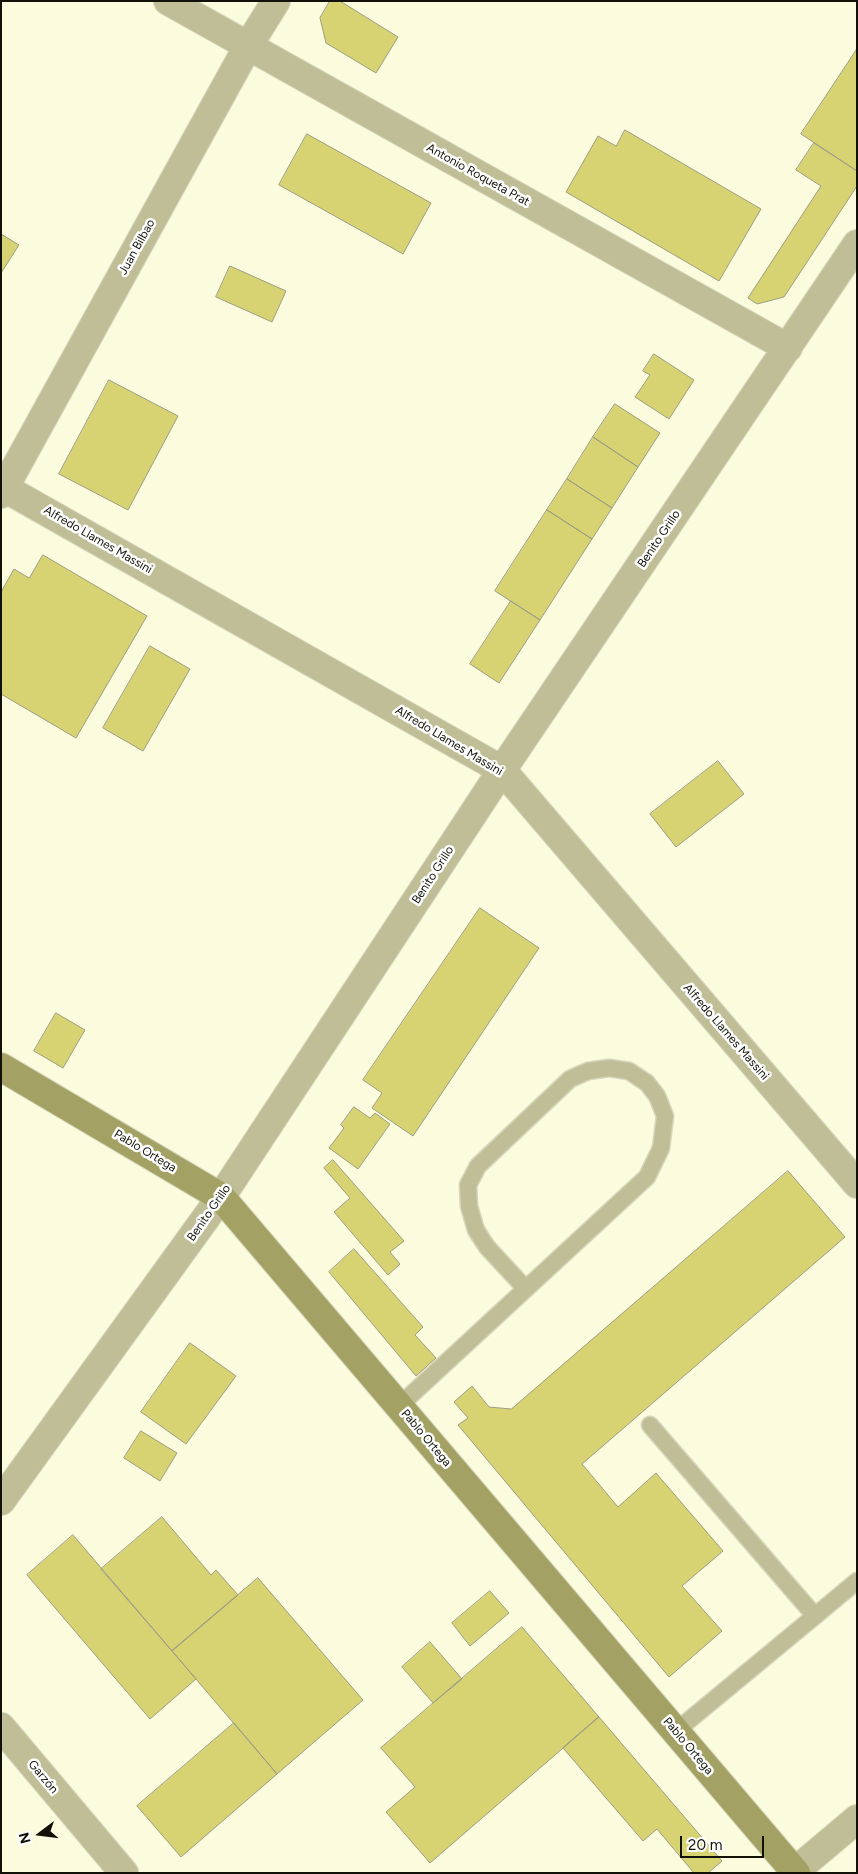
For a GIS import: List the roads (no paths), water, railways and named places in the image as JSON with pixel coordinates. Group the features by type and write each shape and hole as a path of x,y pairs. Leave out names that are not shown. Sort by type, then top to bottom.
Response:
{"street":[{"name":"Antonio Roqueta Prat","path":"168,1 788,348"},
{"name":"Juan Bilbao","path":"2,489 248,46 276,1"},
{"name":"Benito Grillo","path":"1,1501 222,1197 502,770 857,244"},
{"name":"Alfredo Llames Massini","path":"2,489 502,770 857,1184"},
{"name":"Pablo Ortega","path":"1,1067 222,1197 794,1872"},
{"name":"Garzón","path":"1,1727 124,1873"},
{"path":"794,1872 857,1818"}],"lane":[{"path":"399,1406 526,1289 647,1177 661,1148 665,1116 657,1096 647,1084 629,1071 610,1068 588,1071 570,1079 478,1166 468,1185 469,1206 476,1230 487,1247 526,1289"},
{"path":"650,1425 815,1616"},
{"path":"676,1731 857,1582"}]}
